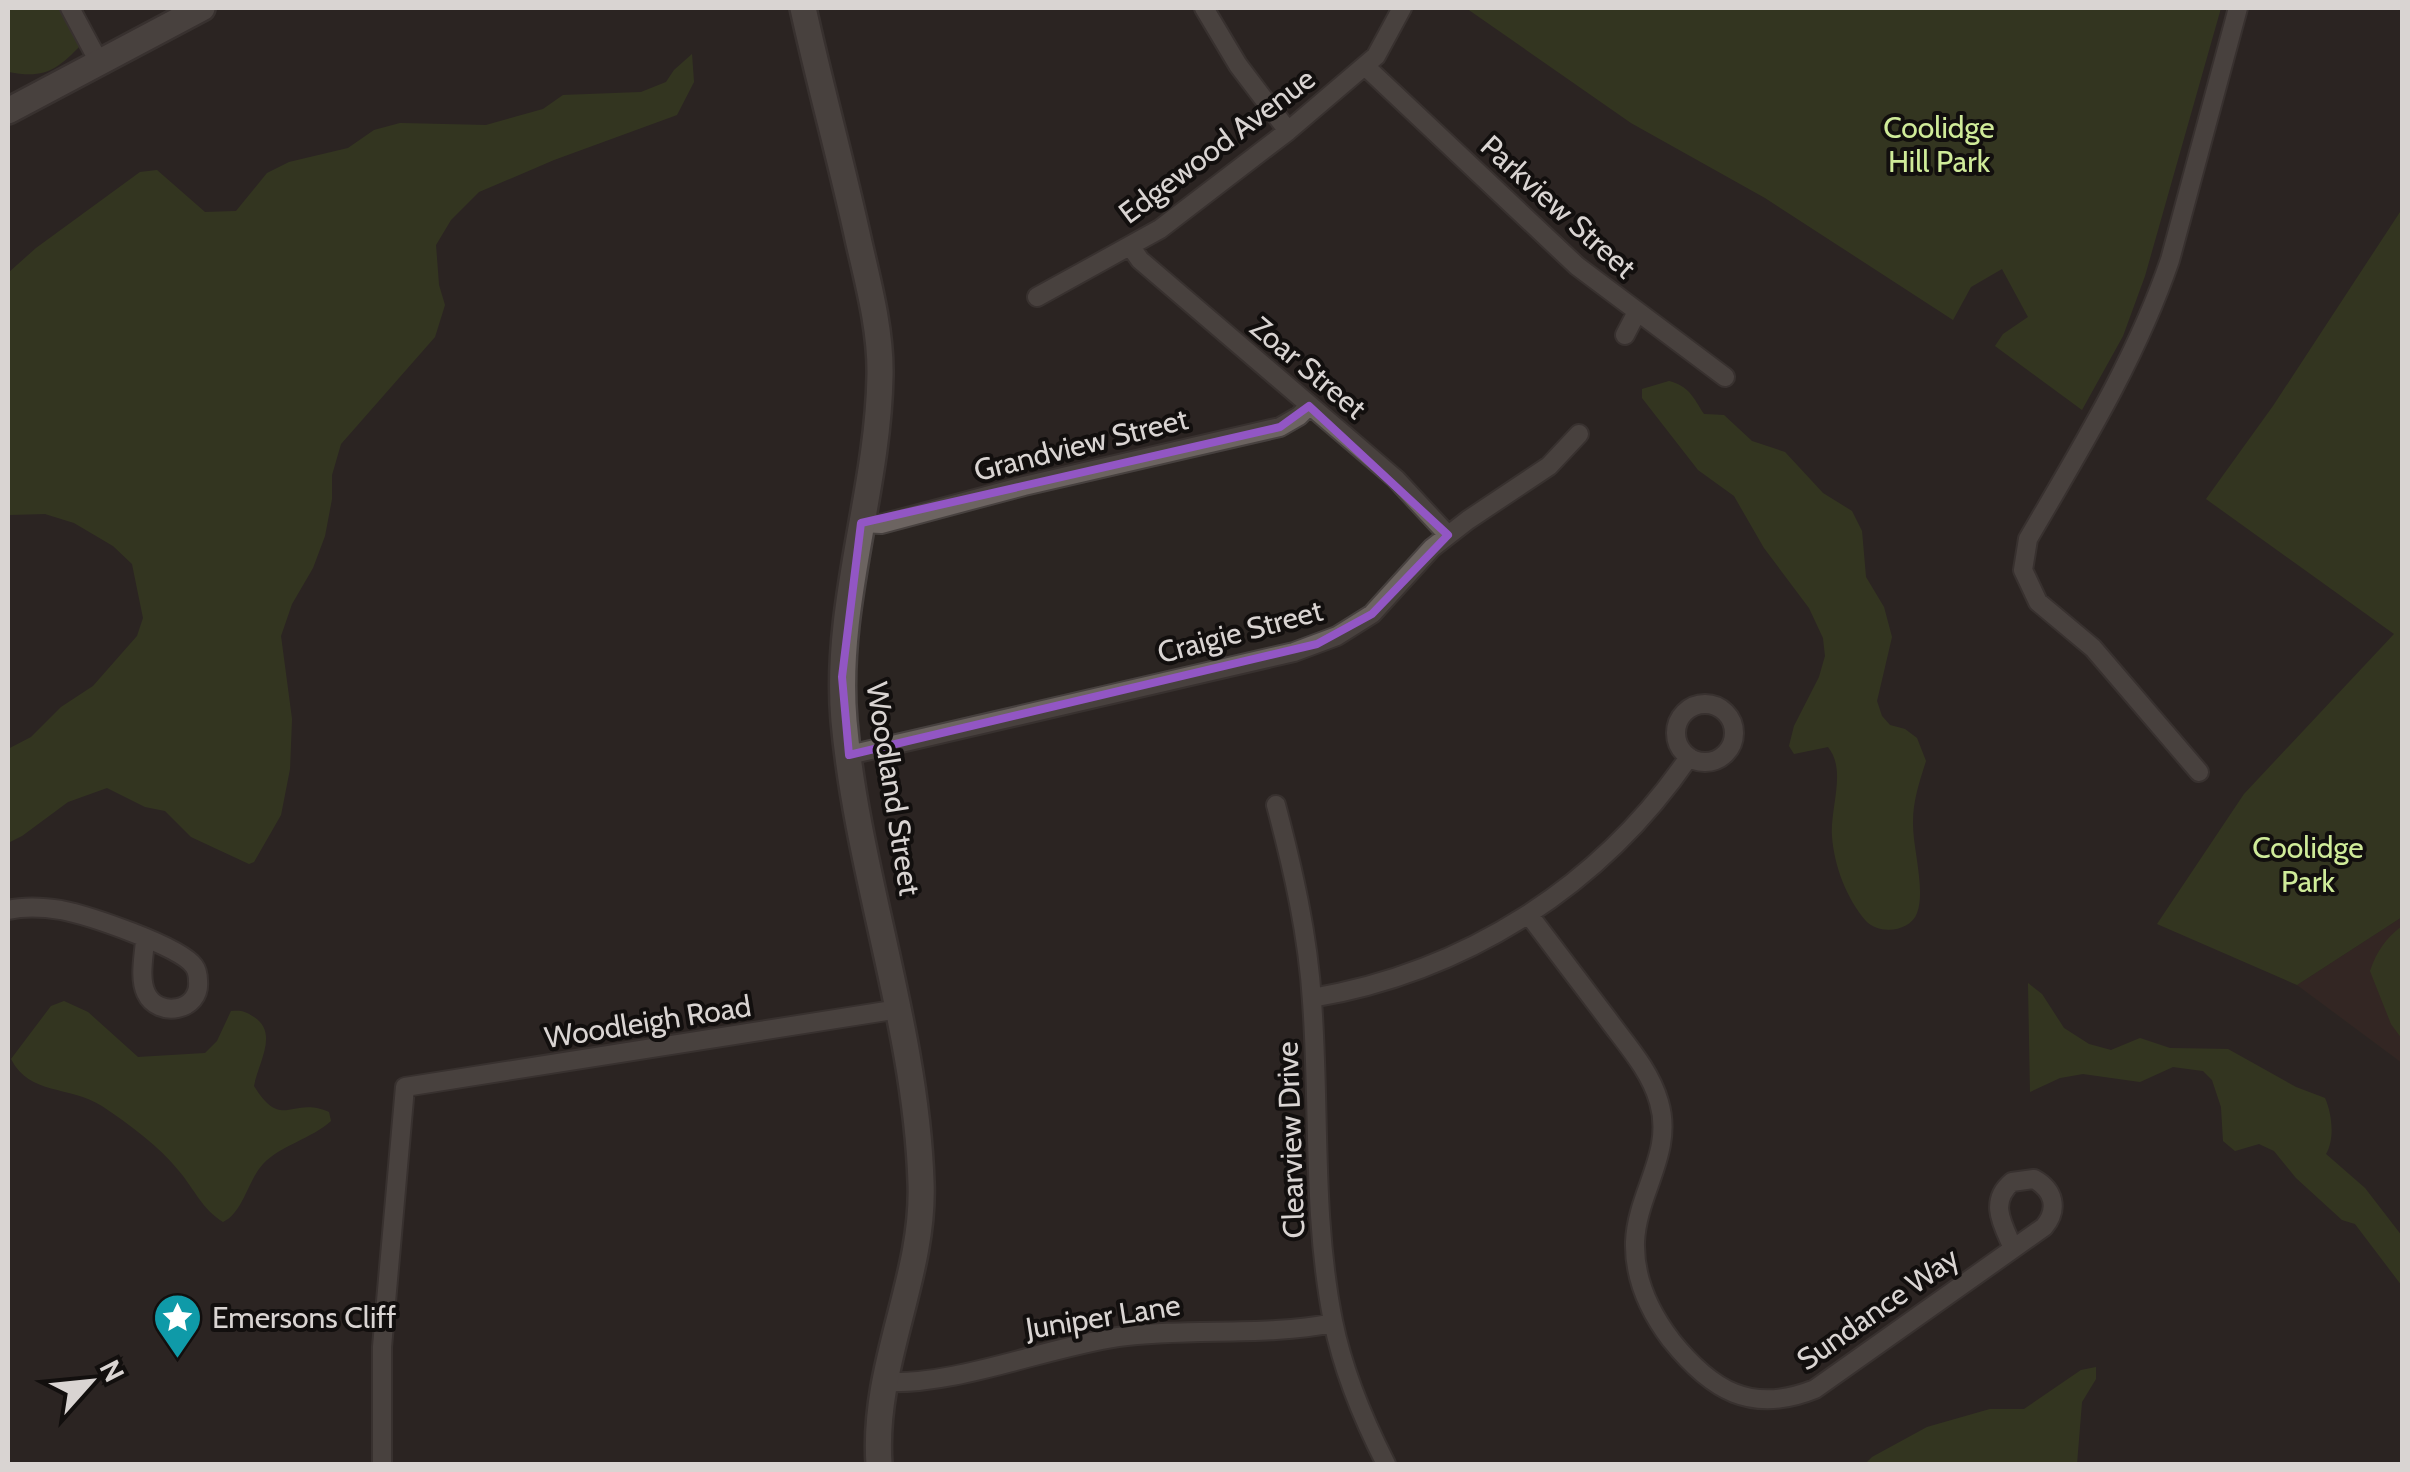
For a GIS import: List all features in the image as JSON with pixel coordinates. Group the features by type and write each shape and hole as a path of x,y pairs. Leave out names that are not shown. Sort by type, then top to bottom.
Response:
{"street":[{"path":"70,8 98,62"},
{"path":"8,111 202,8"},
{"name":"Woodland Street","path":"803,8 864,262 879,350 879,397 843,664 848,754 898,1009 918,1140 921,1202 917,1244 884,1382 879,1464"},
{"path":"1204,8 1238,66 1288,131"},
{"name":"Edgewood Avenue","path":"1037,297 1181,214 1288,131 1365,66 1384,45 1402,8"},
{"path":"2198,772 2094,648 2038,602 2026,580 2022,558 2028,538 2114,389 2156,300 2238,8"},
{"name":"Parkview Street","path":"1365,66 1553,244 1725,377"},
{"name":"Zoar Street","path":"1130,246 1140,260 1396,479 1448,535"},
{"path":"1625,334 1637,312"},
{"name":"Grandview Street","path":"861,524 881,524 1280,426 1308,406"},
{"name":"Craigie Street","path":"848,754 1338,636 1372,614 1448,535 1549,466 1579,434"},
{"path":"1312,998 1407,976 1459,953 1529,914 1574,883 1618,845 1652,808 1689,757"},
{"name":"Clearview Drive","path":"1276,806 1300,908 1312,998 1319,1216 1334,1323 1358,1400 1386,1464"},
{"path":"8,910 58,910 100,920 145,940"},
{"name":"Sundance Way","path":"1529,914 1632,1051 1659,1099 1662,1151 1640,1208 1636,1263 1653,1314 1695,1369 1712,1382 1730,1392 1765,1400 1799,1396 1815,1389 2014,1248"},
{"name":"Woodleigh Road","path":"382,1464 380,1387 405,1087 898,1009"},
{"name":"Juniper Lane","path":"884,1382 931,1380 1076,1344 1146,1333 1299,1328 1334,1323"}],"highlighted area":[{"path":"1309,406 1448,535 1372,614 1317,644 849,755 842,677 861,523 1280,427"}],"shaded area":[{"path":"2402,917 2402,1063 2297,985"}],"green space":[{"path":"8,8 67,8 81,45 65,61 41,73 9,72"},
{"name":"Coolidge Hill Park","path":"1466,8 2221,8 2145,276 2123,336 2082,410 1995,346 2003,334 2028,317 2002,269 1971,287 1953,320 1765,198 1631,123"},
{"path":"692,54 694,82 677,115 479,192 451,220 436,245 445,305 435,337 341,444 332,475 325,536 281,636 292,719 290,769 281,815 254,862 249,864 191,837 165,811 145,807 107,788 68,802 8,843 8,749 31,737 61,707 93,686 137,636 143,618 132,564 113,546 74,523 45,514 8,515 8,273 140,172 157,170 205,212 236,211 267,173 289,162 348,148 374,130 400,123 486,125 543,109 563,95 641,92 666,82"},
{"name":"Coolidge Park","path":"2402,209 2402,917 2297,985 2157,924 2244,794 2394,634 2206,499 2273,406"},
{"path":"1669,381 1686,389 1704,414 1724,415 1752,441 1785,452 1823,493 1852,511 1862,531 1866,577 1884,607 1892,637 1877,701 1890,725 1917,738 1926,761 1913,813 1919,903 1913,919 1901,928 1886,930 1866,921 1843,882 1832,836 1834,756 1828,747 1794,754 1789,746 1794,726 1819,677 1825,656 1823,638 1809,608 1764,548 1734,496 1698,470 1642,398 1642,389"},
{"path":"2402,926 2402,1039 2391,1024 2370,971 2382,946"},
{"path":"2028,983 2042,994 2064,1028 2089,1044 2111,1050 2140,1038 2170,1048 2228,1049 2296,1087 2325,1098 2332,1126 2326,1154 2365,1188 2402,1236 2402,1286 2355,1224 2342,1220 2296,1178 2274,1151 2259,1144 2235,1151 2223,1141 2221,1107 2212,1080 2203,1071 2173,1067 2140,1082 2083,1074 2060,1078 2030,1092"},
{"path":"64,1001 88,1012 138,1057 205,1053 217,1041 231,1011 245,1012 265,1031 265,1049 254,1086 264,1100 280,1110 306,1107 329,1112 331,1121 263,1164 236,1211 223,1222 204,1205 171,1162 133,1128 89,1099 39,1085 19,1071 11,1059 51,1006"},
{"path":"2096,1367 2096,1379 2082,1402 2077,1464 1865,1464 1927,1427 1990,1409 2024,1409 2081,1370"}],"place":[{"name":"Emersons Cliff","path":"177,1360"}]}
